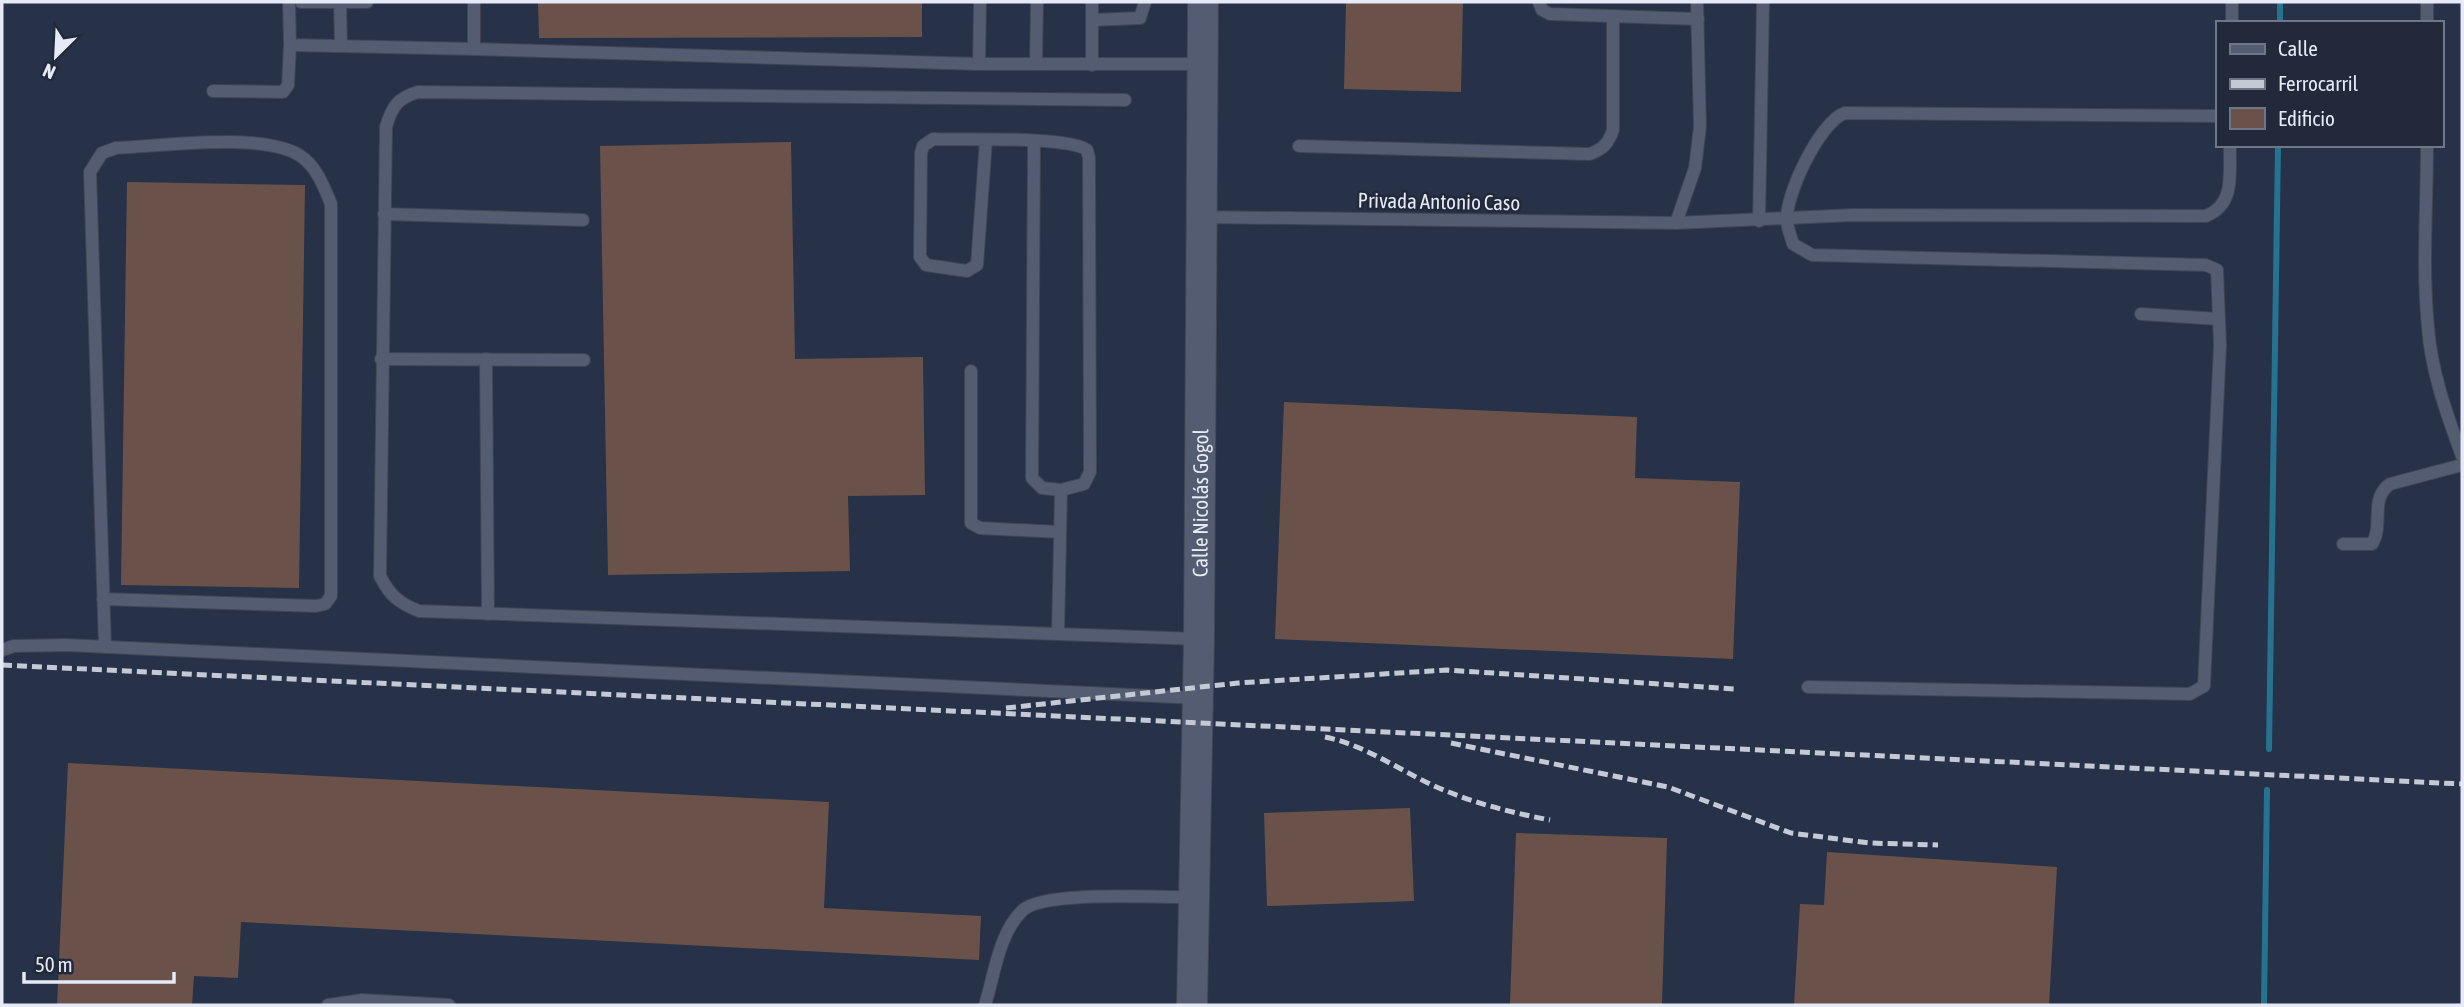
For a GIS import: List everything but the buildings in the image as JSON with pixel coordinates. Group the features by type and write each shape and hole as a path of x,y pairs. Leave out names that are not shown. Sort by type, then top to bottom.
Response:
{"street":[{"name":"Calle Nicolás Gogol","path":"1192,1005 1199,639 1203,2"}],"lane":[{"path":"213,91 283,92 288,85 289,2"},
{"path":"301,2 367,2"},
{"path":"340,2 341,46"},
{"path":"474,2 474,49"},
{"path":"979,2 979,64"},
{"path":"1036,64 1037,2"},
{"path":"1092,2 1092,65"},
{"path":"1092,20 1140,18 1145,2"},
{"path":"1539,2 1542,10 1550,14 1698,19"},
{"path":"1676,223 1695,168 1700,127 1697,2"},
{"path":"1759,220 1763,2"},
{"path":"2232,2 2232,21"},
{"path":"2427,2 2427,21"},
{"path":"1299,146 1590,154 1609,142 1612,130 1613,16"},
{"path":"290,45 979,64 1202,64"},
{"path":"1125,100 418,92 401,97 390,111 386,127 380,576 389,594 400,604 419,611 1199,639"},
{"path":"1808,687 2199,691 2206,678 2219,319 2218,275 2206,265 1812,255 1793,244 1786,220 1802,169 1812,149 1829,122 1845,113 2216,116"},
{"path":"986,140 977,265 967,271 926,265 920,257 923,146 933,139 986,140 1034,142 1081,145 1087,150 1089,158 1090,472 1084,484 1061,490 1037,485 1032,478 1034,142"},
{"path":"103,599 316,606 325,604 331,596 331,204 311,166 300,155 278,146 250,143 116,148 102,153 90,172 103,599 105,647"},
{"name":"Privada Antonio Caso","path":"1201,217 1676,223 1853,215 2206,216 2224,206 2228,194 2230,147"},
{"path":"2427,147 2425,261 2428,329 2437,379 2462,456"},
{"path":"384,214 583,220"},
{"path":"2141,314 2219,319"},
{"path":"381,359 584,360"},
{"path":"485,359 488,614"},
{"path":"971,371 971,523 980,528 1060,532"},
{"path":"2343,544 2372,544 2377,535 2380,494 2390,485 2462,465"},
{"path":"1058,634 1061,490"},
{"path":"2,650 14,646 105,647 1197,698"},
{"path":"985,1005 1009,928 1021,911 1034,902 1061,898 1194,897"},
{"path":"335,1004 449,1005"}],"shaded area":[{"path":"2,2 2462,2 2462,1005 2,1005"}],"waterway":[{"path":"2280,2 2280,21"},
{"path":"2269,749 2278,147"},
{"path":"2264,1005 2267,790"}],"railway":[{"path":"2,665 2462,784"},
{"path":"1006,708 1238,683 1447,670 1735,689"},
{"path":"1325,737 1367,751 1461,797 1550,820"},
{"path":"1451,743 1668,787 1791,833 1869,843 1938,845"}]}
